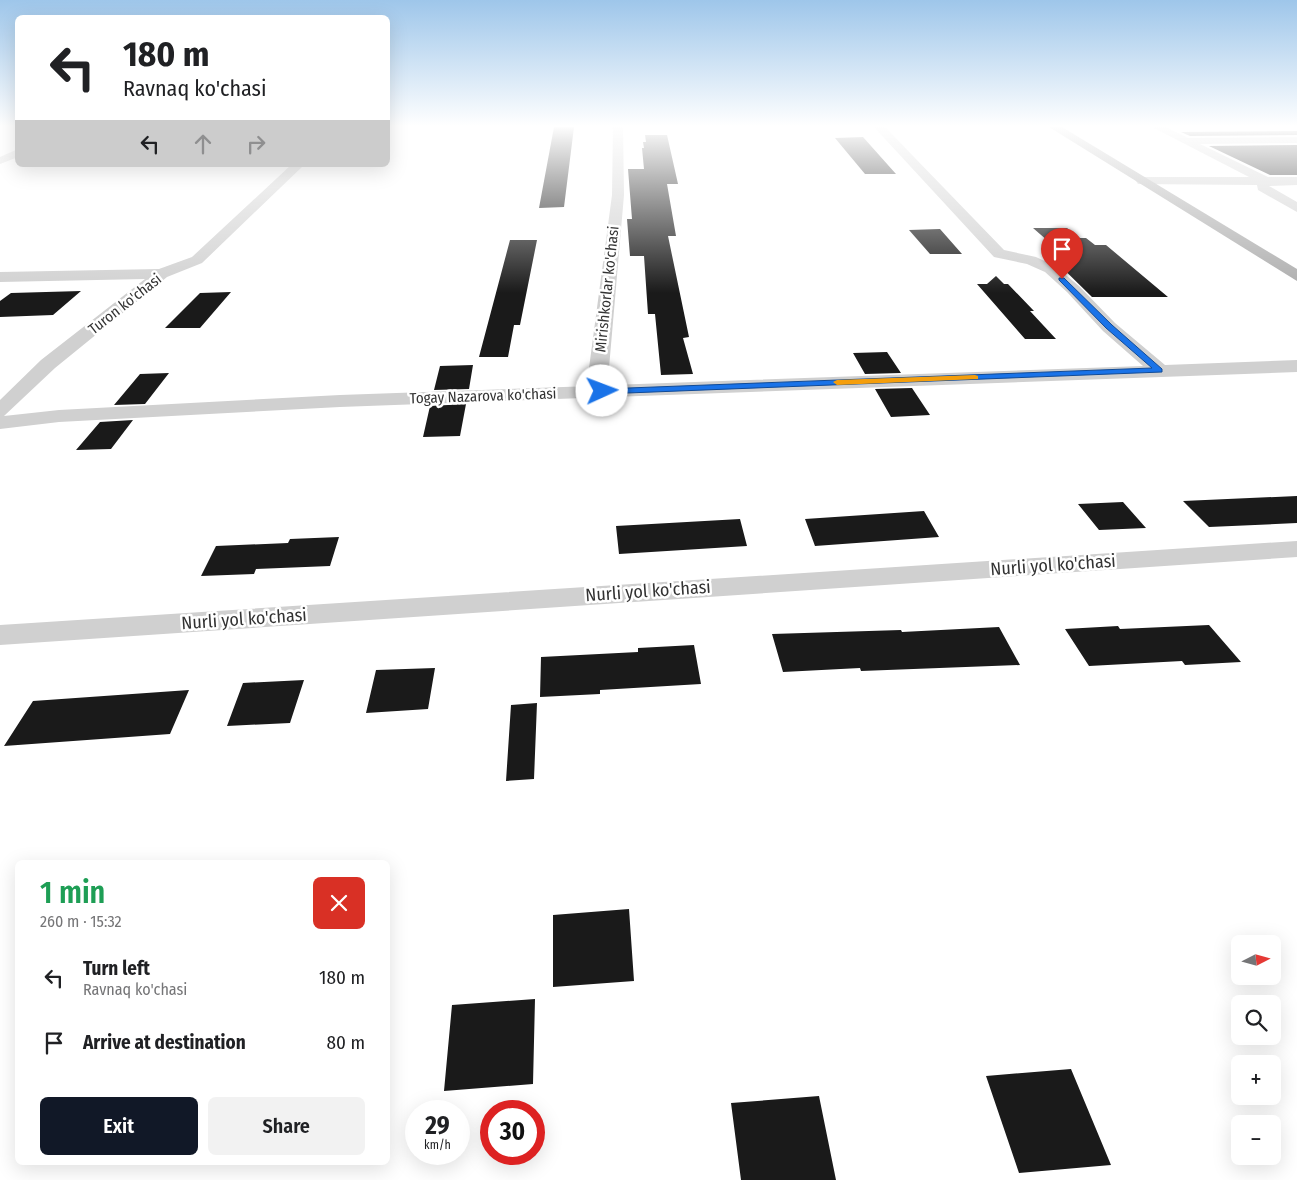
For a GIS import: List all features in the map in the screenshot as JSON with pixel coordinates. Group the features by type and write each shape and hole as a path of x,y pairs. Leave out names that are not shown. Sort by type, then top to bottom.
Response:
{"main road":[{"path":"1144,182 1297,276"}],"street":[{"name":"Turon ko'chasi","path":"0,411 48,364 162,274 197,260 280,182"},
{"name":"Mirishkorlar ko'chasi","path":"602,391 599,368 618,182"},
{"path":"931,182 1000,254 1031,260 1050,269 1073,289 1109,327 1159,370"},
{"path":"1265,182 1262,187 1297,208"},
{"path":"0,277 162,274"},
{"name":"Togay Nazarova ko'chasi","path":"0,423 88,414 340,401 1297,366"},
{"name":"Nurli yol ko'chasi","path":"0,635 1297,549"}],"building":[{"path":"544,182 567,182 564,207 539,208"},
{"path":"629,182 678,182 678,184 667,184 676,236 668,236 689,337 683,338 693,374 661,375 655,314 648,314 644,256 630,256 627,219 632,219"},
{"path":"1033,228 1067,228 1080,238 1086,238 1095,245 1106,245 1168,297 1092,297 1042,248 1056,248"},
{"path":"940,229 962,254 930,254 909,230"},
{"path":"510,240 537,240 520,325 514,325 508,357 479,357"},
{"path":"996,276 1004,284 1008,284 1034,311 1030,311 1056,339 1025,339 977,284 987,284"},
{"path":"81,291 53,315 0,317 0,301 11,293"},
{"path":"231,292 200,328 165,328 200,293"},
{"path":"887,352 901,373 865,374 853,353"},
{"path":"473,365 469,389 434,390 440,366"},
{"path":"169,373 145,404 114,405 140,374"},
{"path":"912,388 930,415 891,417 875,389"},
{"path":"466,404 460,436 423,437 430,406"},
{"path":"133,420 111,449 76,450 100,422"},
{"path":"1297,496 1297,523 1209,527 1183,501"},
{"path":"1123,502 1146,528 1099,530 1078,504"},
{"path":"924,511 939,537 815,546 805,519"},
{"path":"740,519 747,546 619,554 616,526"},
{"path":"339,537 330,566 256,569 254,574 201,576 216,546 288,543 290,539"},
{"path":"1209,625 1241,662 1185,665 1182,661 1089,666 1065,629 1118,626 1120,629"},
{"path":"999,627 1020,665 861,671 860,668 783,672 772,634 901,630 902,632"},
{"path":"694,645 701,684 600,690 600,694 540,697 541,657 638,652 638,648"},
{"path":"435,668 428,709 366,713 376,670"},
{"path":"304,680 290,723 227,726 243,683"},
{"path":"189,690 170,734 4,746 33,701"},
{"path":"537,703 534,779 506,781 511,705"},
{"path":"629,909 634,981 553,987 553,915"},
{"path":"535,999 533,1084 444,1091 452,1005"},
{"path":"1071,1069 1111,1165 1019,1173 986,1076"},
{"path":"819,1096 836,1180 741,1180 731,1103"}],"slow traffic":[{"path":"837,382 975,377"}],"route":[{"path":"602,391 1159,370 1109,327 1062,279"}]}
